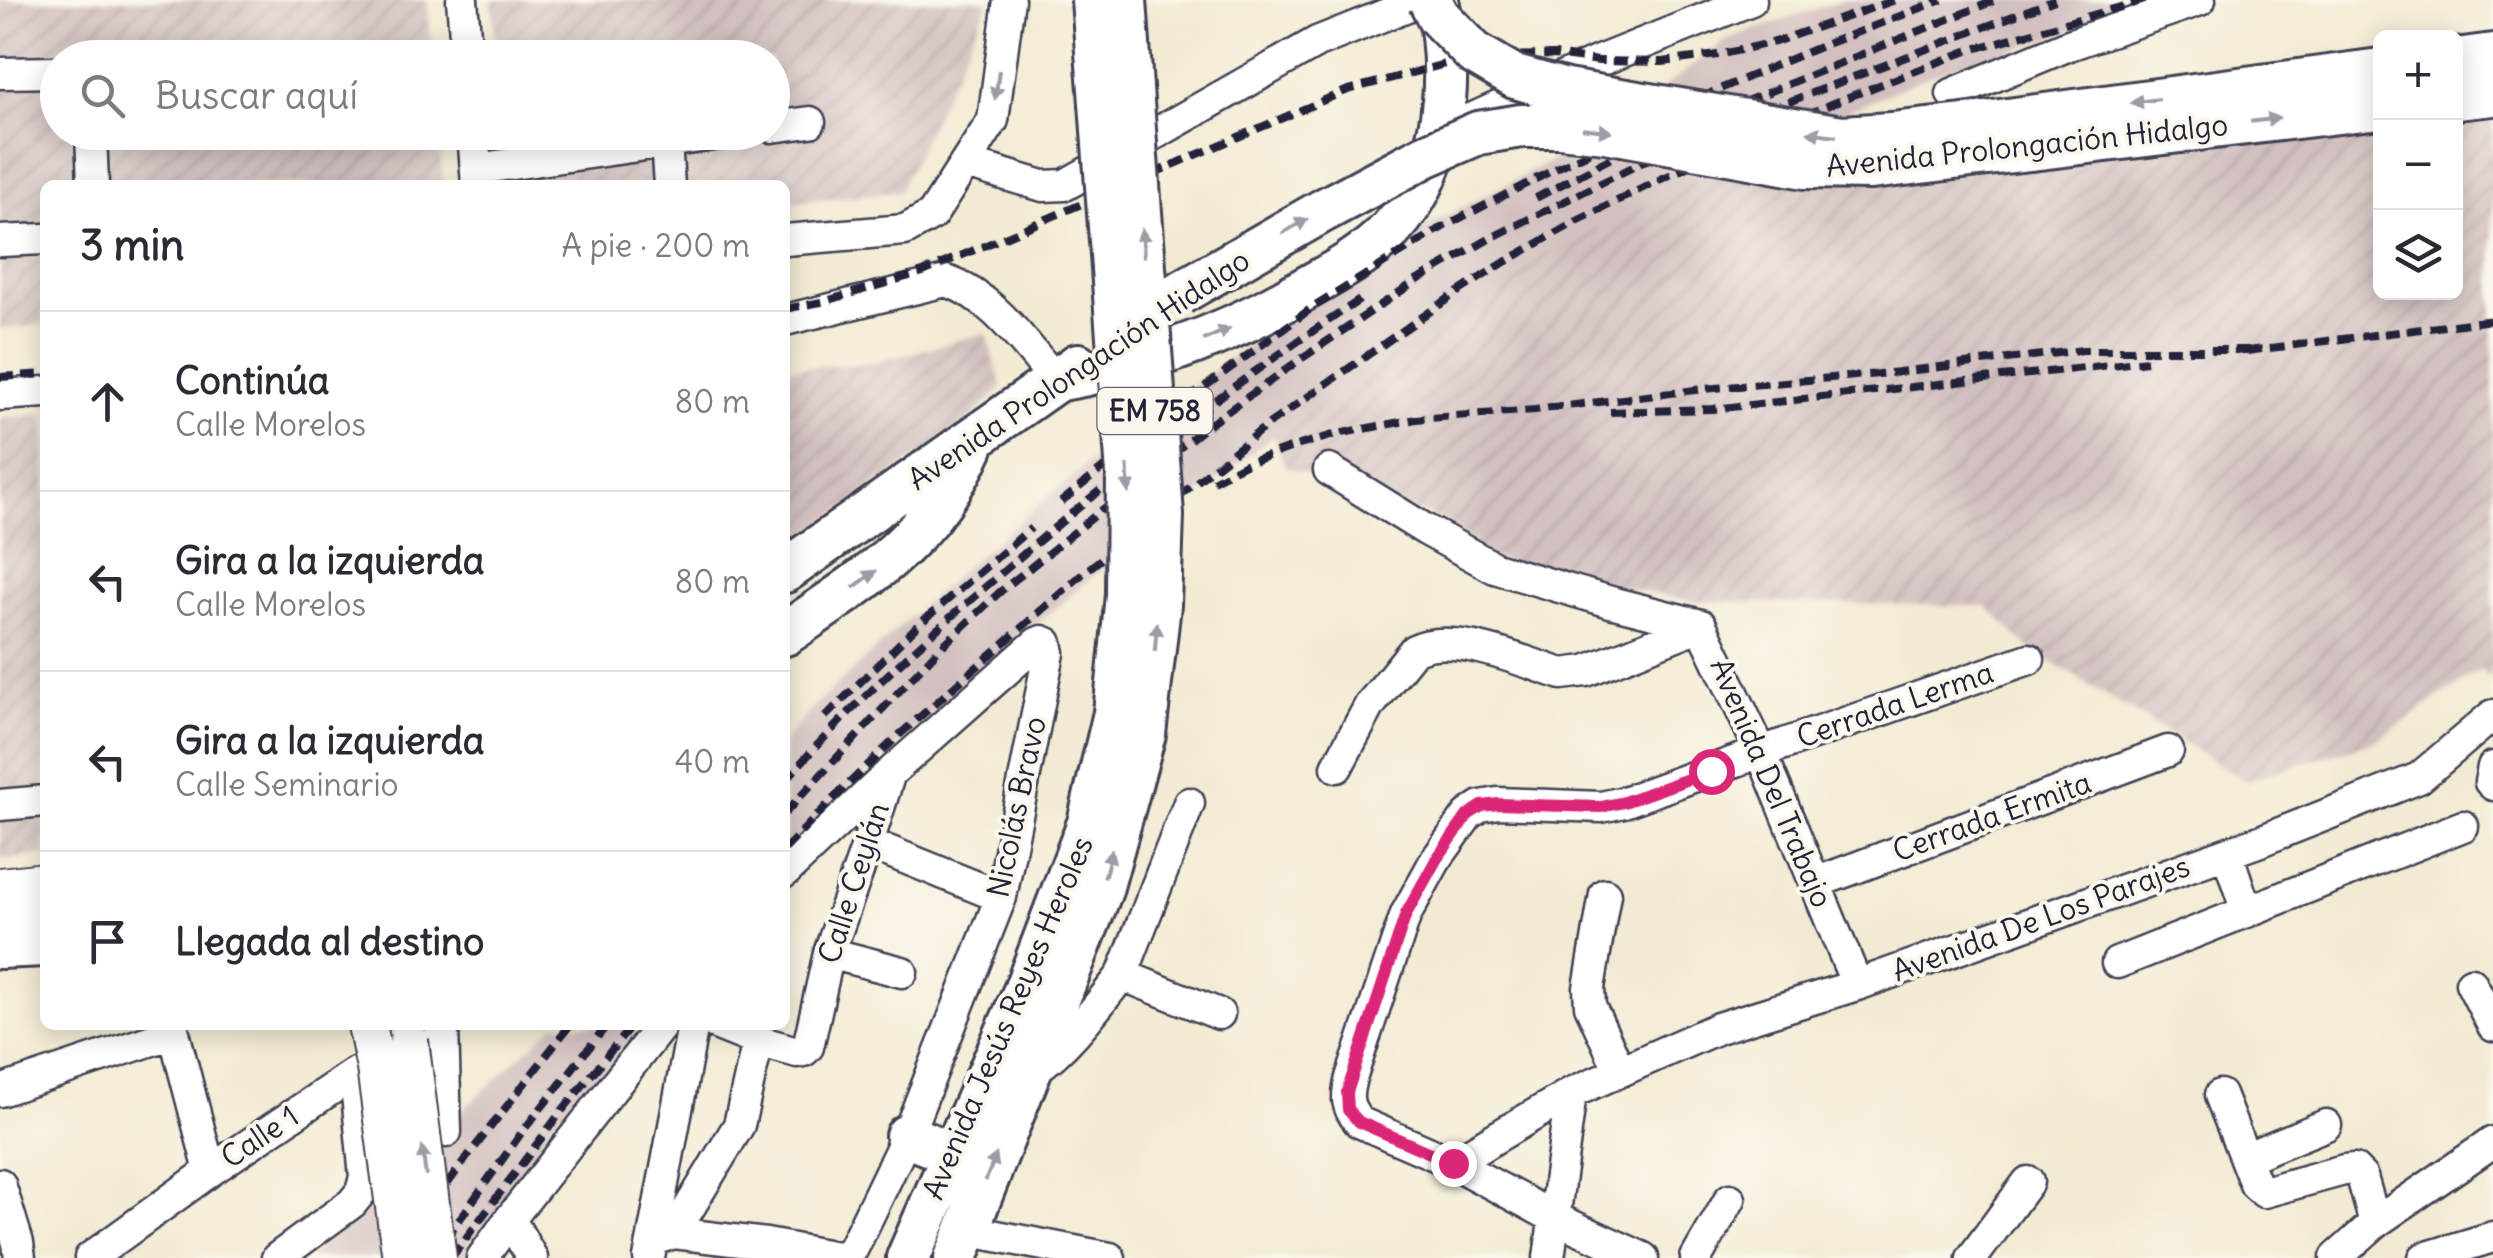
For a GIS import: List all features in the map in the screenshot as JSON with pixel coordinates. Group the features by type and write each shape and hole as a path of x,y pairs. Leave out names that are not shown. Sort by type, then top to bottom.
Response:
{"highway":[{"name":"Avenida Jesús Reyes Heroles","path":"1093,0 1116,95"},
{"name":"Avenida Jesús Reyes Heroles","path":"961,1244 1101,890 1130,724 1128,475 1116,95 1126,0"},
{"name":"Avenida Prolongación Hidalgo","path":"1434,0 1438,16 1474,53 1515,77 1566,91 1842,136 1963,126 2373,71"},
{"path":"1056,380 1126,367 1189,346 1262,313 1347,265 1382,238 1410,205 1428,171 1440,134 1444,46 1434,0"},
{"path":"2467,87 2493,55"},
{"name":"Avenida Prolongación Hidalgo","path":"790,568 1180,293 1425,156 1478,134 1521,126 1560,126 1805,168 1834,169 1890,166 2373,107"},
{"path":"790,631 867,578 911,540 948,493 976,439"},
{"name":"Avenida Jesús Reyes Heroles","path":"908,1258 1026,992 1088,823 1130,724"},
{"path":"0,947 40,945"},
{"path":"907,1136 953,1154"}],"main road":[{"path":"0,887 40,883"},
{"path":"0,923 40,919"},
{"path":"367,1030 402,1258"},
{"path":"421,1031 437,1258"}],"street":[{"path":"462,0 465,40"},
{"path":"790,240 905,230 932,214 992,120 1009,0"},
{"path":"966,163 1043,186 1066,185 1317,42 1422,0"},
{"path":"1440,134 1599,60 1750,0"},
{"path":"1952,94 2069,45 2200,0"},
{"path":"0,73 40,72"},
{"path":"790,125 810,122"},
{"path":"91,150 93,180"},
{"path":"474,150 476,177 623,150"},
{"path":"667,150 669,180"},
{"path":"0,241 40,239"},
{"path":"790,319 946,280 964,286 993,309 1056,380"},
{"path":"0,395 40,392"},
{"name":"Avenida Del Trabajo","path":"1329,470 1495,568 1701,625 1760,752 1857,985"},
{"path":"1336,767 1370,705 1414,650 1424,644 1438,642 1476,648 1573,674 1701,625"},
{"name":"Nicolás Bravo","path":"846,1257 854,1248 907,1136 1001,896 1047,642 1036,643 890,773"},
{"name":"Cerrada Lerma","path":"1453,1163 1359,1122 1348,1110 1347,1098 1406,914 1436,860 1468,815 1482,806 1498,804 1601,807 1624,802 2028,659"},
{"name":"Avenida De Los Parajes","path":"1571,1093 1718,1028 1857,985 2227,853 2420,778 2493,715"},
{"name":"Cerrada Ermita","path":"1815,883 2168,751"},
{"path":"2493,767 2493,785"},
{"path":"790,867 890,773"},
{"name":"Calle Ceylán","path":"758,1041 804,1052 808,1047 828,953 890,773"},
{"path":"0,805 40,801"},
{"path":"1028,1074 1056,1051 1122,975 1189,804"},
{"path":"2117,963 2462,826"},
{"path":"868,843 1001,896"},
{"path":"2227,853 2247,912"},
{"path":"1604,894 1589,988 1590,1006 1620,1072"},
{"path":"828,953 902,972"},
{"path":"1122,975 1219,1014"},
{"path":"2471,983 2493,1026"},
{"path":"0,1092 170,1030"},
{"path":"173,1030 210,1171"},
{"path":"482,1258 658,1030"},
{"path":"658,1246 692,1030"},
{"path":"658,1246 739,1126 758,1041 730,1030"},
{"path":"421,1031 446,1132"},
{"name":"Calle 1","path":"90,1258 210,1171 421,1031"},
{"path":"277,1258 352,1203 361,1192 365,1177 354,1073"},
{"path":"1453,1163 1571,1093"},
{"path":"1550,1258 1571,1093"},
{"path":"2220,1095 2255,1184 2264,1192 2354,1169 2362,1177 2376,1223"},
{"path":"2245,1158 2326,1125"},
{"path":"2336,1258 2376,1223 2493,1142"},
{"path":"1453,1163 1554,1218 1642,1258"},
{"path":"1972,1258 2028,1182"},
{"path":"0,1184 20,1258"},
{"path":"1696,1258 1730,1199"},
{"path":"510,1219 532,1258"},
{"path":"2424,1258 2493,1237"},
{"path":"961,1244 1110,1258"},
{"path":"658,1246 846,1257"}],"shaded area":[{"path":"0,0 427,0 431,40 40,40 40,150 440,150 443,180 40,180 40,325 0,329"},
{"path":"492,0 986,0 899,191 790,202 790,180 506,180 503,150 790,150 790,40 496,40"},
{"path":"1845,0 2175,0 1930,75 1738,160 1550,250 1273,436 1093,577 976,674 880,761 790,854 790,735 809,711 960,571 1090,462 1277,324 1402,239 1594,139 1730,38"},
{"path":"2493,113 2493,674 2488,678 2481,669 2375,741 2246,781 2029,648 1986,606 1691,601 1524,567 1488,556 1446,521 1286,467 1273,436 1550,250 1738,160 2373,125 2373,300 2463,300 2463,116"},
{"path":"986,333 1002,387 966,423 790,545 790,368 874,363"},
{"path":"40,415 40,856 0,860 0,418"},
{"path":"549,1030 638,1030 465,1258 309,1258"}],"railway":[{"path":"790,308 923,272 1348,90 1475,56 1554,55 1599,61 1662,62 1718,55 1775,42 1895,0"},
{"path":"1061,502 1187,400 1309,310 1443,227 1715,91 1942,0"},
{"path":"1536,198 1628,149 1996,0"},
{"path":"790,808 937,651 1001,591 1203,429 1416,281 1489,239 1651,158 2055,0"},
{"path":"790,844 897,737 1086,571 1266,426 1505,262 1661,179 1833,103 1967,51 2145,0"},
{"path":"790,776 891,671 1048,533 1224,394 1363,298"},
{"path":"2247,351 2493,320"},
{"path":"1213,481 1245,464 1296,446 1416,419 1535,410 2083,350 2257,350"},
{"path":"1610,412 1713,409 2147,361"},
{"path":"0,377 40,374"},
{"path":"825,717 916,627 1031,528"},
{"path":"393,1258 566,1030"},
{"path":"432,1258 522,1132 603,1030"},
{"path":"451,1258 628,1030"},
{"path":"412,1258 444,1213"}],"route":[{"path":"1453,1163 1359,1122 1348,1110 1347,1092 1406,914 1456,829 1482,806 1601,807 1711,771"}]}
